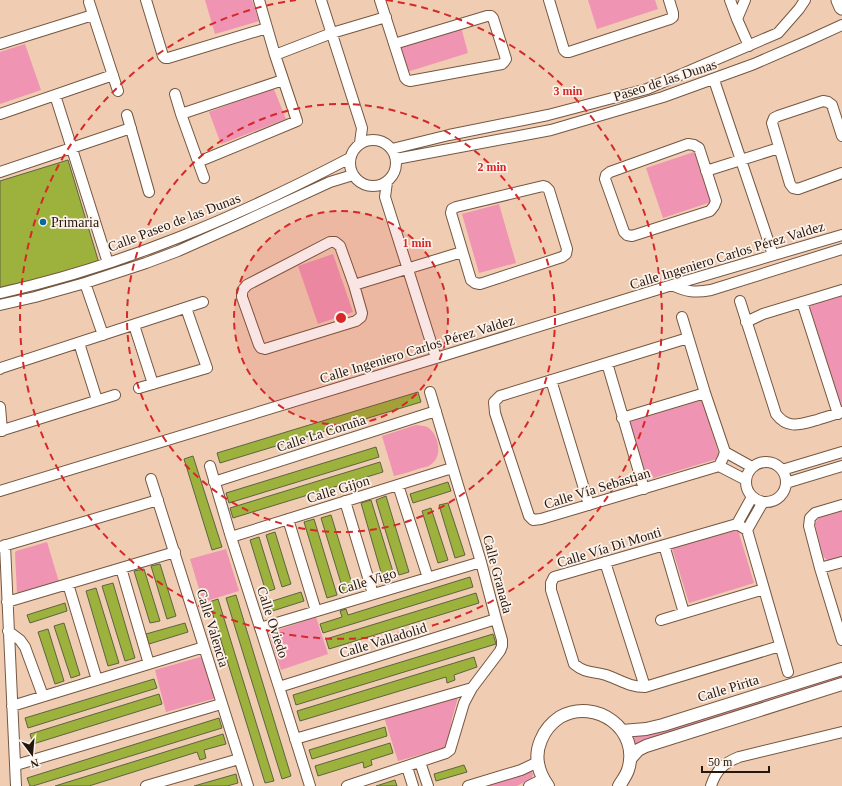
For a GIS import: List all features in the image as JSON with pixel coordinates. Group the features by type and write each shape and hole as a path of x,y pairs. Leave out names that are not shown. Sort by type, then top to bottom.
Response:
{"main road":[{"path":"838,0 842,7"}],"street":[{"path":"146,0 163,56 165,58 267,28"},
{"path":"198,162 297,121 275,55 259,0"},
{"path":"321,0 362,128 360,143"},
{"path":"380,0 386,18 394,44 405,78 407,80 410,81 502,64 506,59 493,18 491,16 394,44"},
{"path":"549,0 564,50 566,52 670,19 673,17 674,13 669,0"},
{"path":"730,0 749,46"},
{"path":"737,19 745,0"},
{"name":"Paseo de las Dunas","path":"392,149 448,135 548,115 647,89 778,34 805,0"},
{"path":"89,2 118,91"},
{"path":"0,44 93,15"},
{"path":"275,55 332,33 386,18"},
{"name":"Paseo de las Dunas","path":"396,159 551,130 650,101 714,80 754,64 842,24"},
{"path":"778,34 787,50"},
{"path":"0,114 112,75"},
{"path":"181,114 283,80"},
{"path":"714,80 773,256"},
{"path":"647,89 650,101"},
{"path":"175,94 204,178"},
{"path":"55,95 108,263"},
{"path":"842,136 832,105 823,101 778,116 774,118 772,123 790,184 793,188 798,189 842,173"},
{"path":"127,114 149,192"},
{"path":"0,172 131,128"},
{"path":"362,128 375,139"},
{"path":"370,139 375,139 388,144 392,149 397,165 392,178 387,182 374,186 368,186 362,184 353,175 350,167 350,158 352,152 360,143 370,139"},
{"path":"688,144 699,148 706,171 716,201 710,211 632,236 627,235 624,232 605,179 606,175 610,172 688,144"},
{"path":"706,171 779,148"},
{"name":"Calle Paseo de las Dunas","path":"0,292 35,285 142,251 268,199 350,158"},
{"name":"Calle Paseo de las Dunas","path":"0,305 85,283 146,263 178,251 242,223 330,182 353,175"},
{"path":"387,182 385,197 436,358"},
{"path":"374,186 385,197"},
{"path":"543,186 549,190 567,249 566,254 562,257 480,284 471,280 462,252 451,213 456,207 543,186"},
{"name":"Calle Ingeniero Carlos Pérez Valdez","path":"0,491 672,285 842,235"},
{"path":"330,242 336,242 340,246 354,285 362,313 361,318 356,321 265,349 261,348 259,345 242,297 242,291 247,286 330,242"},
{"path":"672,285 691,292 711,290 842,250"},
{"path":"142,251 146,263"},
{"path":"354,285 462,252"},
{"path":"85,283 102,335"},
{"path":"35,285 35,297"},
{"path":"746,322 764,314 842,290"},
{"path":"740,301 776,414 780,420 792,425 800,425 840,413 802,302"},
{"path":"0,369 203,302"},
{"path":"139,388 207,368 186,308"},
{"path":"682,317 725,452 719,466 746,480"},
{"path":"134,325 153,384"},
{"name":"Calle Vía Sebastian","path":"688,338 500,396 494,402 495,412 529,516 533,520 541,519 719,466"},
{"path":"79,343 97,400"},
{"path":"606,363 644,489"},
{"path":"551,380 589,505"},
{"name":"Calle Granada","path":"420,762 446,754 450,750 464,703 472,688 500,651 502,646 502,640 481,562 430,392"},
{"path":"622,418 705,393"},
{"path":"0,407 1,431 115,395"},
{"name":"Calle La Coruña","path":"214,482 436,412"},
{"path":"725,452 752,467"},
{"path":"782,470 842,452"},
{"path":"763,462 770,463 782,470 785,475 786,483 784,491 775,500 769,502 757,501 748,492 746,480 747,474 752,467 763,462"},
{"name":"Calle Oviedo","path":"210,466 310,786"},
{"path":"786,483 842,466"},
{"name":"Calle Gijon","path":"231,537 452,468"},
{"name":"Calle Valencia","path":"151,479 248,786"},
{"path":"398,485 428,578"},
{"path":"752,497 736,524 747,530 788,672"},
{"path":"16,786 8,631 8,602 2,546 158,500"},
{"path":"345,501 373,594"},
{"path":"747,530 763,502"},
{"path":"842,505 815,513 810,518 809,526 820,568 840,626 842,640"},
{"path":"288,519 316,611"},
{"name":"Calle Vía Di Monti","path":"736,524 554,577 551,583 551,590 574,664 587,672 605,675 630,685 645,687 780,646"},
{"path":"664,545 684,613"},
{"path":"8,602 175,552"},
{"name":"Calle Vigo","path":"260,628 481,562"},
{"path":"605,562 645,687"},
{"path":"820,568 842,562"},
{"path":"121,568 149,664"},
{"path":"68,584 97,680"},
{"path":"661,620 764,589"},
{"name":"Calle Valladolid","path":"279,687 496,619"},
{"path":"8,631 20,640 25,647 43,696"},
{"path":"12,706 204,647"},
{"name":"Calle Pirita","path":"622,731 646,729 663,725 842,669"},
{"path":"630,759 638,750 646,746 842,684"},
{"path":"295,739 472,688"},
{"path":"16,766 221,704"},
{"path":"529,786 545,782 539,771 538,762 538,747 544,733 554,721 568,713 583,711 598,713 611,720 622,731 628,744 630,759 624,779 619,786"},
{"path":"711,786 716,774 729,761 739,757 842,732"},
{"path":"146,786 239,759"},
{"path":"347,786 420,762 428,786"},
{"path":"468,786 514,772 538,762"},
{"path":"407,767 413,786"}],"shaded area":[{"path":"205,0 252,0 259,21 215,34"},
{"path":"588,0 655,0 658,9 597,29"},
{"path":"461,27 468,53 407,72 397,46"},
{"path":"25,44 41,90 0,104 0,52"},
{"path":"273,87 286,119 221,144 209,112"},
{"path":"694,152 711,202 663,218 646,168"},
{"path":"499,204 516,263 479,273 462,214"},
{"path":"333,254 353,312 318,324 298,266"},
{"path":"842,295 842,407 839,408 807,307"},
{"path":"702,400 720,458 647,480 630,422"},
{"path":"416,425 427,427 436,437 438,442 438,453 436,458 434,462 428,466 394,476 382,436"},
{"path":"842,510 842,557 828,561 823,556 815,524 819,517"},
{"path":"738,530 754,583 689,603 672,548"},
{"path":"47,542 59,582 18,594 16,551"},
{"path":"226,549 239,591 203,602 190,559"},
{"path":"316,617 328,654 281,670 269,633"},
{"path":"204,656 216,698 166,712 155,670"},
{"path":"842,672 842,681 726,718 635,745 632,737"},
{"path":"458,697 447,747 398,761 384,717"},
{"path":"529,771 533,774 532,778 517,786 479,786"}],"building":[{"name":"Primaria","path":"68,160 99,263 0,290 0,181"},
{"path":"418,392 421,402 220,463 217,453"},
{"path":"376,447 379,457 229,503 226,493"},
{"path":"193,456 222,547 212,550 184,459"},
{"path":"380,462 383,472 233,518 230,508"},
{"path":"448,482 451,491 413,503 410,494"},
{"path":"386,496 409,572 399,575 376,500"},
{"path":"371,500 394,575 383,579 361,503"},
{"path":"448,503 465,555 455,558 439,505"},
{"path":"431,508 448,560 438,563 422,511"},
{"path":"331,515 354,590 344,593 321,518"},
{"path":"314,519 337,595 327,598 304,522"},
{"path":"275,532 291,584 282,587 266,535"},
{"path":"259,537 275,589 266,592 250,540"},
{"path":"160,564 176,616 167,619 151,566"},
{"path":"144,569 160,621 150,623 134,571"},
{"path":"470,577 473,587 323,633 320,624 342,617 340,611 346,609 348,615"},
{"path":"113,583 135,658 125,661 102,586"},
{"path":"96,588 119,663 108,666 86,591"},
{"path":"301,592 304,601 266,613 263,604"},
{"path":"476,593 479,603 329,649 326,639"},
{"path":"236,595 291,776 282,779 226,598"},
{"path":"218,599 274,781 265,783 209,602"},
{"path":"65,603 67,611 30,623 27,615"},
{"path":"64,623 80,675 71,678 54,626"},
{"path":"185,623 188,632 149,644 146,634"},
{"path":"48,629 64,681 55,684 38,632"},
{"path":"493,634 496,644 296,705 293,695"},
{"path":"474,657 477,667 454,675 455,680 447,683 446,677 300,721 297,711"},
{"path":"154,679 157,688 28,728 25,718"},
{"path":"159,694 162,704 33,744 30,734"},
{"path":"219,718 222,728 33,786 30,786 27,778"},
{"path":"385,727 387,736 312,759 309,750"},
{"path":"223,734 226,744 204,750 206,758 200,760 197,752 89,786 55,786"},
{"path":"390,743 393,753 371,760 372,765 364,768 363,762 318,776 315,766"},
{"path":"464,765 467,772 436,781 434,774"},
{"path":"236,774 238,783 227,786 194,786"},
{"path":"395,780 397,786 376,786"}],"place":[{"name":"Primaria","path":"43,222"}]}
